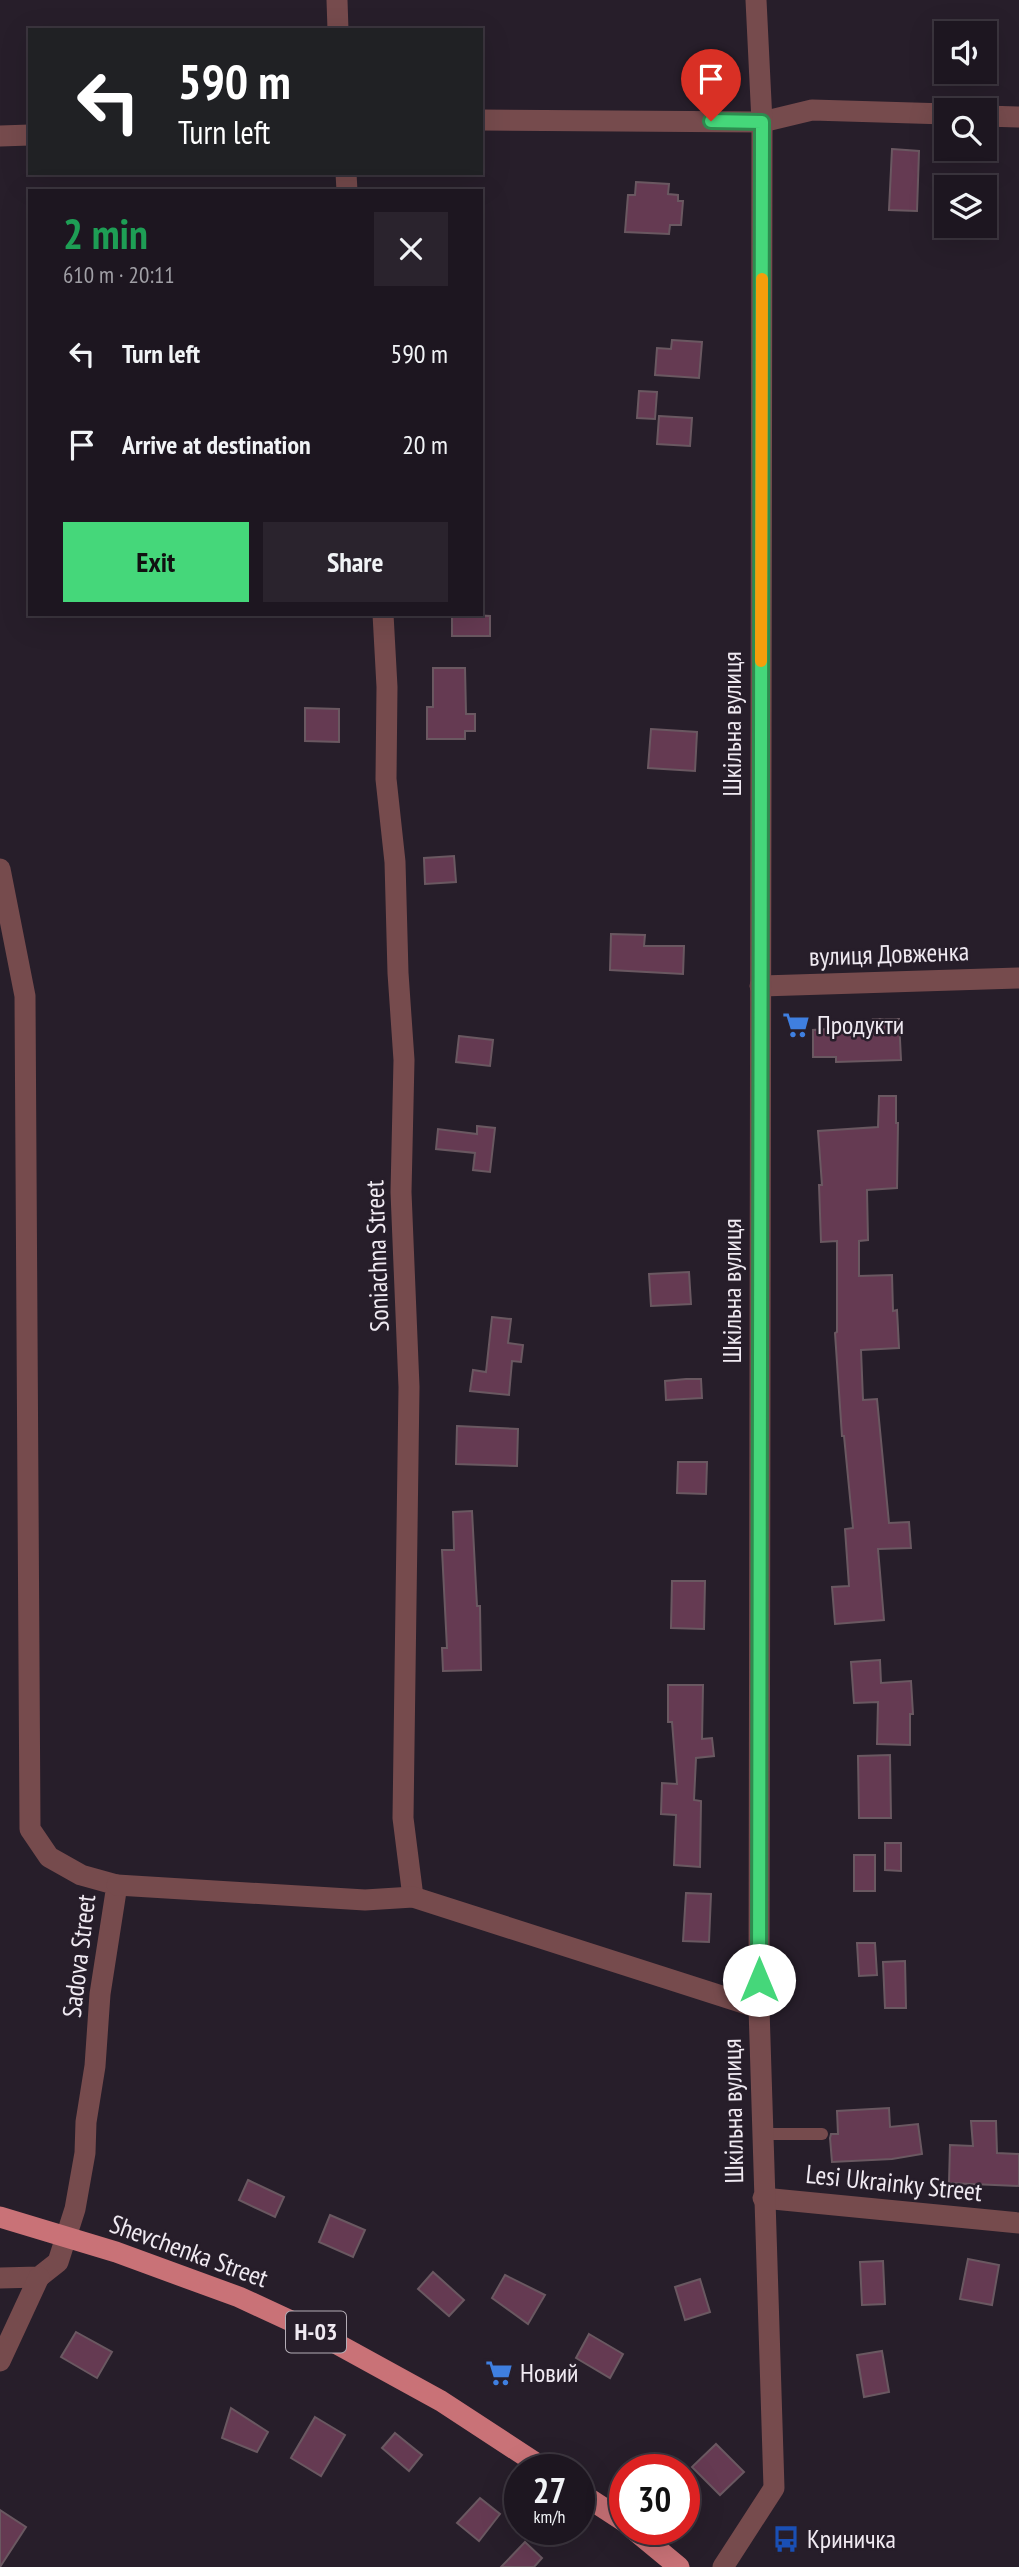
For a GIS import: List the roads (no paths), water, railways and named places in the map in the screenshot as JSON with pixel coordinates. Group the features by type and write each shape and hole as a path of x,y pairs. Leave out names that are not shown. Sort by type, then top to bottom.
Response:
{"main road":[{"name":"Н-03","path":"0,2217 66,2237"},
{"name":"Shevchenka Street","path":"66,2237 116,2252 239,2297 319,2334 441,2400 522,2454"},
{"path":"652,2545 679,2567"}],"street":[{"path":"337,0 338,28"},
{"name":"Шкільна вулиця","path":"723,2567 774,2488 759,2008 762,122 756,0"},
{"path":"483,120 762,122 813,110 934,114"},
{"path":"997,116 1018,117"},
{"path":"0,136 28,135"},
{"name":"Soniachna Street","path":"383,616 387,687 386,779 395,862 404,1060 401,1192 409,1387 403,1818 413,1897"},
{"name":"Sadova Street","path":"0,869 25,996 30,1829 49,1857 81,1875 117,1885 100,1994 82,2179 58,2262 39,2277 0,2361"},
{"name":"вулиця Довженка","path":"760,986 1019,978"},
{"path":"117,1885 365,1900 413,1897 759,2008"},
{"name":"Lesi Ukrainky Street","path":"763,2198 1019,2223"},
{"path":"0,2278 39,2277"}],"lane":[{"path":"762,2134 822,2134"}],"place":[{"name":"Продукти","path":"796,1025"},
{"name":"Новий","path":"499,2373"},
{"name":"Криничка","path":"786,2539"}]}
